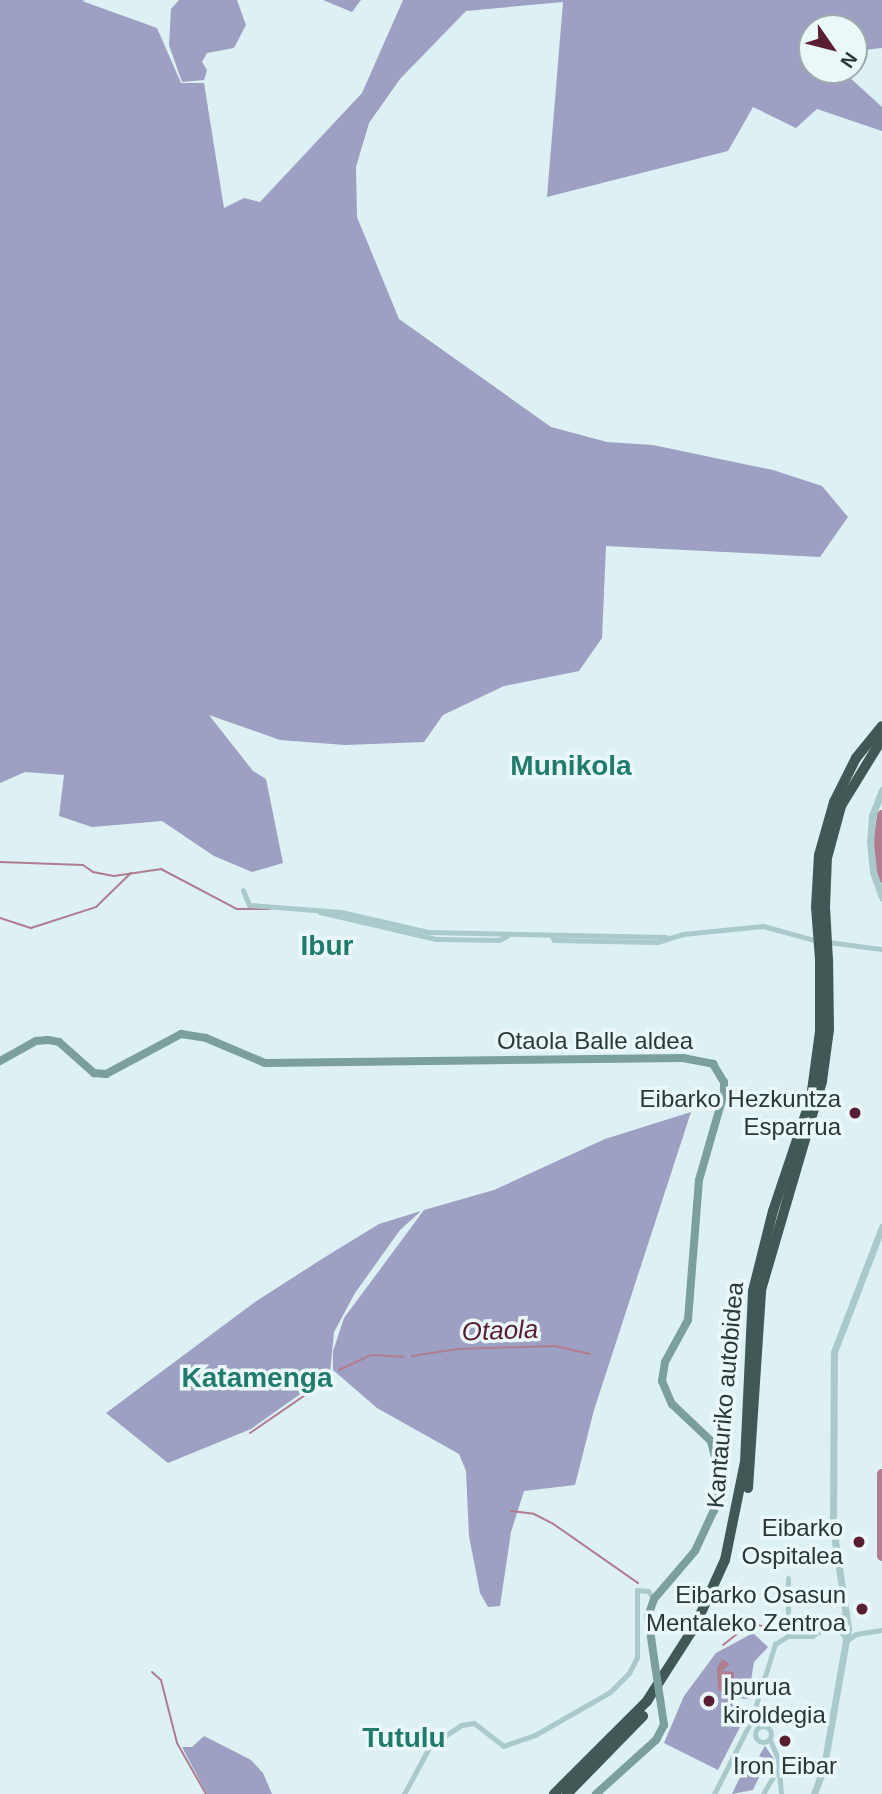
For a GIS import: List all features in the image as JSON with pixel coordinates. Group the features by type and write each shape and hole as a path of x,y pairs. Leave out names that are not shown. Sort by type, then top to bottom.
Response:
{"highway":[{"path":"821,907 819,855 834,802 856,758 882,726"},
{"path":"821,907 827,858 841,806 882,738"},
{"name":"Kantauriko autobidea","path":"567,1794 627,1736 673,1676 701,1630 731,1562 752,1463 761,1290 772,1238 821,1089 829,1029 821,907"},
{"name":"Kantauriko autobidea","path":"554,1794 647,1701 695,1626 724,1560 745,1462 753,1291 773,1211 811,1098 820,1031 824,960"}],"main road":[{"name":"Otaola Balle aldea","path":"0,1061 36,1041 48,1040 66,1047 94,1073 106,1074 181,1034 205,1038 265,1063 683,1058 703,1059 721,1073 724,1093 699,1180 688,1320 665,1362 662,1381 672,1404 711,1441 719,1477 714,1510 695,1551 654,1600"},
{"path":"596,1794 656,1740 664,1725 648,1616 654,1600"}],"street":[{"path":"882,790 872,816 870,842 873,872 882,897"},
{"path":"243,890 249,905 376,919 428,932 552,936 554,940 657,942 666,937 763,926 801,938 882,949"},
{"path":"814,1794 824,1766 848,1627 848,1612 833,1528 834,1352 882,1227"},
{"path":"788,1636 785,1621 789,1578"},
{"path":"404,1794 430,1746 461,1725 474,1723 503,1746 535,1735 610,1692 629,1673 636,1657 637,1590 648,1591 654,1600"},
{"path":"714,1794 751,1721 775,1644 788,1636 805,1638 826,1629 848,1612"},
{"path":"834,1625 863,1632"},
{"path":"826,1629 840,1630 846,1641"},
{"path":"846,1641 863,1632 882,1630"},
{"path":"751,1721 754,1732 770,1741"},
{"path":"740,1744 754,1732 770,1731 780,1792 766,1787"},
{"path":"763,1794 777,1770"}],"shaded area":[{"path":"0,0 86,0 82,1 157,28 181,83 204,83 224,208 244,198 260,202 362,93 403,0 882,0 882,48 868,50 868,14 798,14 798,84 857,84 882,107 882,131 817,109 796,128 753,107 728,151 547,197 563,2 466,11 400,79 369,123 356,167 357,217 399,319 551,427 607,442 653,445 773,470 822,486 848,517 820,557 606,546 602,638 579,671 504,686 443,715 424,742 345,745 280,740 209,715 253,771 266,779 283,863 252,872 214,856 162,821 92,827 59,816 64,775 25,772 0,783"},
{"path":"179,0 237,0 246,25 234,48 207,53 202,62 207,70 204,80 182,82 169,45 171,9"},
{"path":"323,0 361,0 352,12"},
{"path":"691,1112 594,1410 575,1485 524,1491 511,1532 500,1606 488,1607 480,1593 469,1536 466,1471 459,1454 377,1408 333,1370 333,1351 344,1318 424,1210 494,1190 605,1139"},
{"path":"421,1211 400,1230 355,1293 334,1332 330,1373 251,1429 168,1463 106,1413 255,1302 325,1257 379,1224"},
{"name":"Ipurua kiroldegia","path":"753,1633 768,1647 754,1662 748,1699 738,1698 728,1718 741,1725 718,1770 664,1743 684,1696 716,1653"},
{"path":"722,1659 730,1664 722,1671 734,1672 732,1693 718,1690 717,1668"},
{"path":"204,1736 251,1760 263,1773 272,1794 207,1794 182,1747 192,1747"},
{"path":"765,1746 774,1759 766,1777 752,1771 754,1767 767,1772 771,1762 759,1756"},
{"path":"744,1769 760,1775 753,1790 732,1794"}],"waterway":[{"path":"882,815 878,842 882,878"},
{"path":"0,862 83,865 93,872 114,876 161,869 237,909 270,909"},
{"path":"0,918 31,928 96,907 131,873"},
{"name":"Otaola","path":"412,1356 457,1349 555,1346 590,1354"},
{"name":"Otaola","path":"339,1370 371,1355 404,1357"},
{"name":"Otaola","path":"250,1433 333,1376"},
{"path":"882,1474 882,1556"},
{"path":"511,1511 534,1514 552,1523 638,1583"},
{"path":"723,1645 751,1623 780,1631"},
{"path":"152,1672 161,1680 177,1743 206,1794"}],"place":[{"name":"Eibarko Hezkuntza Esparrua","path":"855,1113"},
{"name":"Eibarko Ospitalea","path":"859,1542"},
{"name":"Eibarko Osasun Mentaleko Zentroa","path":"862,1609"},
{"name":"Ipurua kiroldegia","path":"709,1701"},
{"name":"Iron Eibar","path":"785,1741"}],"district":[{"name":"Munikola","path":"571,766"},
{"name":"Ibur","path":"327,946"},
{"name":"Katamenga","path":"257,1378"},
{"name":"Tutulu","path":"404,1738"}]}
